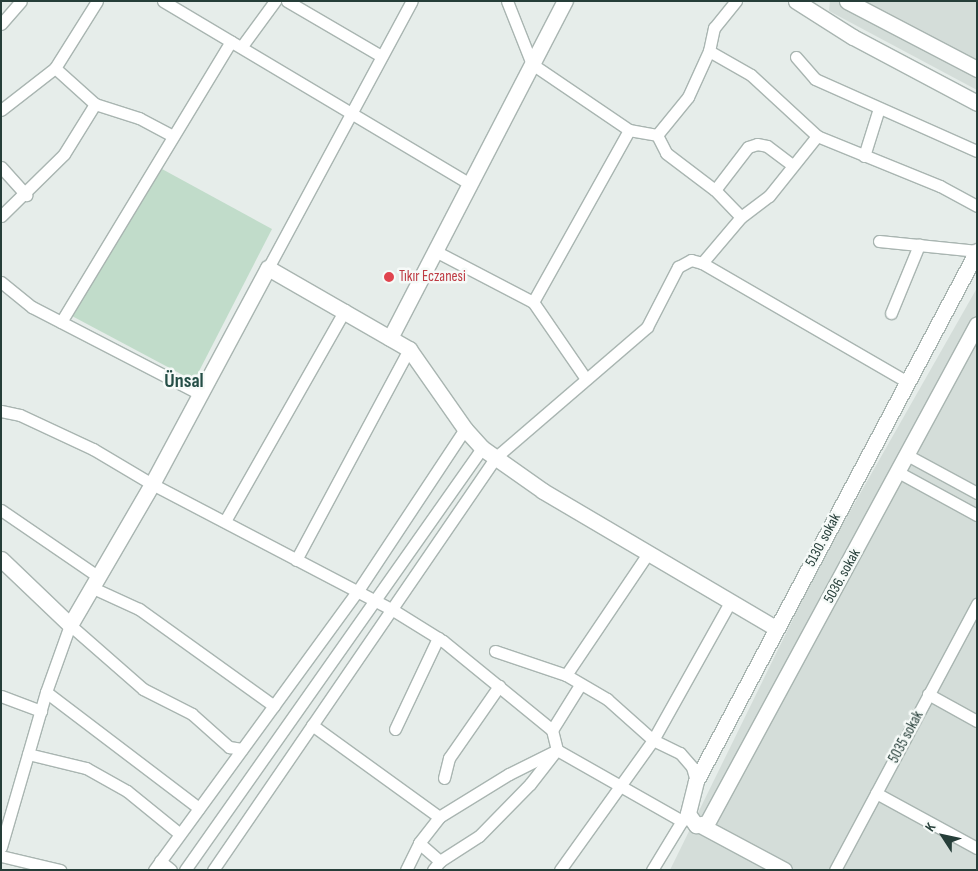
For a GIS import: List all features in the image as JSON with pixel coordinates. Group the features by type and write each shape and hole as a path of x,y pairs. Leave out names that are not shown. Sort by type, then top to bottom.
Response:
{"street":[{"path":"1,24 21,1"},
{"path":"1,110 55,68 97,1"},
{"path":"163,1 353,112 470,184"},
{"path":"242,46 275,1"},
{"path":"287,1 381,56"},
{"path":"1,847 46,692 70,625 152,484 412,1"},
{"path":"507,1 532,64 629,130 657,136"},
{"path":"390,338 565,1"},
{"path":"657,136 688,97 709,51 714,28 736,1"},
{"path":"796,1 853,37 977,103"},
{"path":"847,1 977,69"},
{"path":"61,322 171,135 206,87 231,41"},
{"path":"709,51 751,75 817,136 940,186 977,206"},
{"path":"796,57 815,79 977,151"},
{"path":"55,68 95,104 139,118 171,135"},
{"path":"1,216 26,195 64,154 95,104"},
{"path":"864,156 879,108"},
{"path":"532,302 629,130"},
{"path":"657,136 666,153 715,190 741,217"},
{"path":"702,263 741,217 769,196 817,136"},
{"path":"715,190 748,147 757,144 767,146 792,165"},
{"path":"1,167 26,195"},
{"path":"879,241 977,251"},
{"path":"891,313 919,245"},
{"path":"435,251 532,302 586,380"},
{"name":"5130. sokak","path":"685,816 696,781 977,251"},
{"path":"213,870 496,457 647,327 678,267 691,260 702,263 907,382"},
{"path":"268,268 345,310 409,349 465,429 482,448 543,491 647,555 776,628"},
{"path":"2,285 32,306 61,322 200,394"},
{"path":"226,521 345,310"},
{"name":"5036. sokak","path":"702,826 707,823 977,324"},
{"path":"296,560 409,349"},
{"path":"1,412 20,415 92,449 152,484 226,521 356,592 392,609 438,638 552,730 557,750 620,786 685,816 784,870"},
{"path":"171,870 157,866 356,592 465,429"},
{"path":"185,870 482,448"},
{"path":"907,456 977,494"},
{"path":"898,472 977,515"},
{"path":"1,510 96,583 139,610 274,706"},
{"path":"566,675 647,555"},
{"path":"1,559 70,625 143,689 192,714 229,747 242,749"},
{"path":"560,870 653,740 730,602"},
{"name":"5035 sokak","path":"835,870 976,605"},
{"path":"395,729 438,638"},
{"path":"495,652 566,675 580,685 607,699 653,740 680,753 692,767 696,781"},
{"path":"552,730 580,685"},
{"path":"444,778 449,758 499,686"},
{"path":"46,692 199,808"},
{"path":"928,694 977,721"},
{"path":"1,696 41,711"},
{"path":"312,725 440,817"},
{"path":"406,870 419,843 440,817 509,774 557,750"},
{"path":"419,843 437,865 479,836 530,784 557,750"},
{"path":"28,754 86,768 127,791 180,834"},
{"path":"876,793 977,848"},
{"path":"652,870 685,816"},
{"path":"1,856 60,870"}],"shaded area":[{"path":"830,1 977,1 977,90 829,11"},
{"path":"977,288 977,870 670,870 820,564"}],"green space":[{"path":"162,169 272,229 194,381 72,316"}],"place":[{"name":"Tıkır Eczanesi","path":"389,277"}],"district":[{"name":"Ünsal","path":"184,381"}]}
